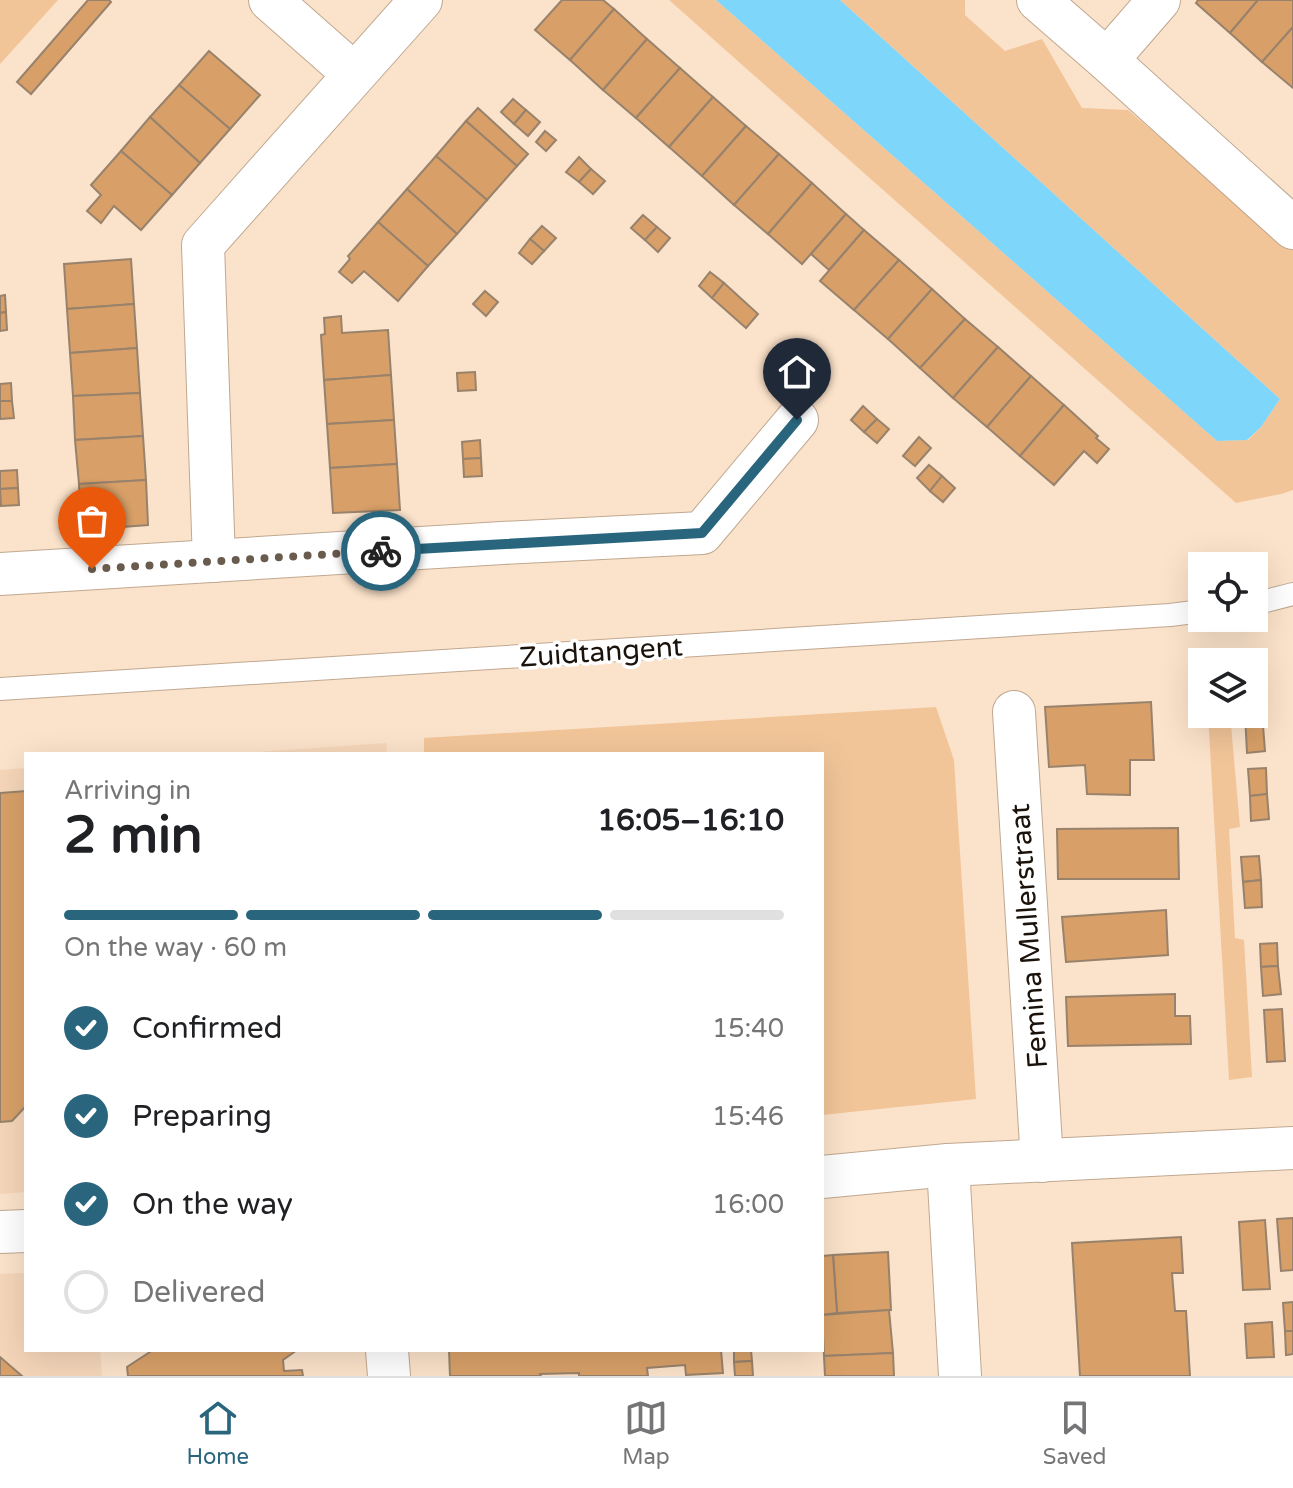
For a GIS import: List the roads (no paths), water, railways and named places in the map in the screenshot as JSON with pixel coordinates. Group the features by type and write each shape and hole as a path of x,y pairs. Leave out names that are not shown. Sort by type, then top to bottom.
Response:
{"street":[{"path":"270,0 354,74"},
{"path":"214,561 203,245 421,0"},
{"path":"1038,0 1293,228"},
{"path":"1107,60 1159,0"},
{"path":"0,574 702,533 797,420"},
{"name":"Femina Mullerstraat","path":"1014,712 1042,1161"},
{"path":"824,1177 948,1165 1293,1148"},
{"path":"948,1165 960,1376"},
{"path":"0,1232 24,1231"},
{"path":"387,1352 389,1376"}],"lane":[{"path":"1268,600 1293,594"},
{"name":"Zuidtangent","path":"0,689 1188,613"}],"water":[{"path":"716,0 840,0 1280,399 1261,427 1247,440 1217,441"}]}
